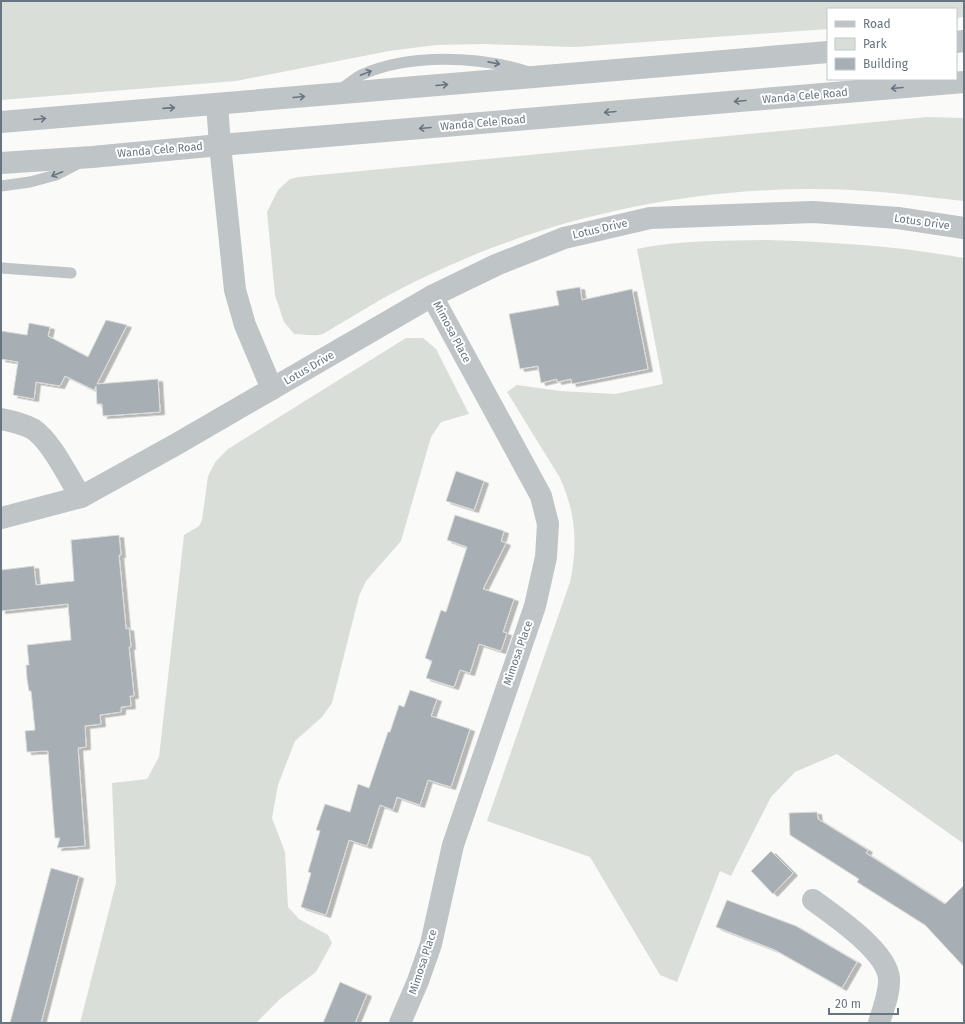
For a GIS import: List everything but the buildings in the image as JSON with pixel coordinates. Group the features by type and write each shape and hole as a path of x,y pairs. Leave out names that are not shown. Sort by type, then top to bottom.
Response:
{"street":[{"path":"1,122 827,52"},
{"name":"Wanda Cele Road","path":"1,163 92,157 964,82"},
{"name":"Lotus Drive","path":"217,104 235,290 245,325 272,389"},
{"name":"Lotus Drive","path":"1,518 81,497 175,445 432,296 496,265 564,238 650,218 813,212 898,218 964,228"},
{"name":"Mimosa Place","path":"400,1023 418,982 431,944 453,845 535,606 546,556 548,524 541,496 432,296"},
{"path":"1,418 33,429 48,444 81,497"},
{"path":"813,900 853,930 878,954 884,965 889,977 888,991 879,1023"}],"lane":[{"path":"1,186 30,182 56,175 92,157"},
{"path":"1,268 71,273"}],"green space":[{"path":"1,1 964,1 964,17 957,18 957,8 827,8 827,29 575,47 483,44 436,45 389,51 236,81 1,100"},
{"path":"927,117 964,118 964,201 866,191 805,189 711,195 617,211 571,222 525,236 481,252 404,287 319,335 294,334 284,322 275,295 267,212 278,190 290,179 298,177"},
{"path":"766,240 865,245 914,250 964,258 964,844 837,754 795,772 771,797 731,876 720,871 677,982 660,975 590,857 487,821 570,582 573,568 575,542 569,504 560,478 507,392 517,385 560,391 615,394 663,384 637,249 685,242"},
{"path":"406,338 423,338 436,349 469,414 441,422 431,437 401,541 366,581 359,596 332,703 322,717 295,741 278,785 272,818 285,852 288,907 299,919 328,935 332,943 316,972 280,999 256,1023 80,1023 116,883 112,783 147,779 159,757 184,535 199,526 202,520 208,476 216,461 228,449"}]}
